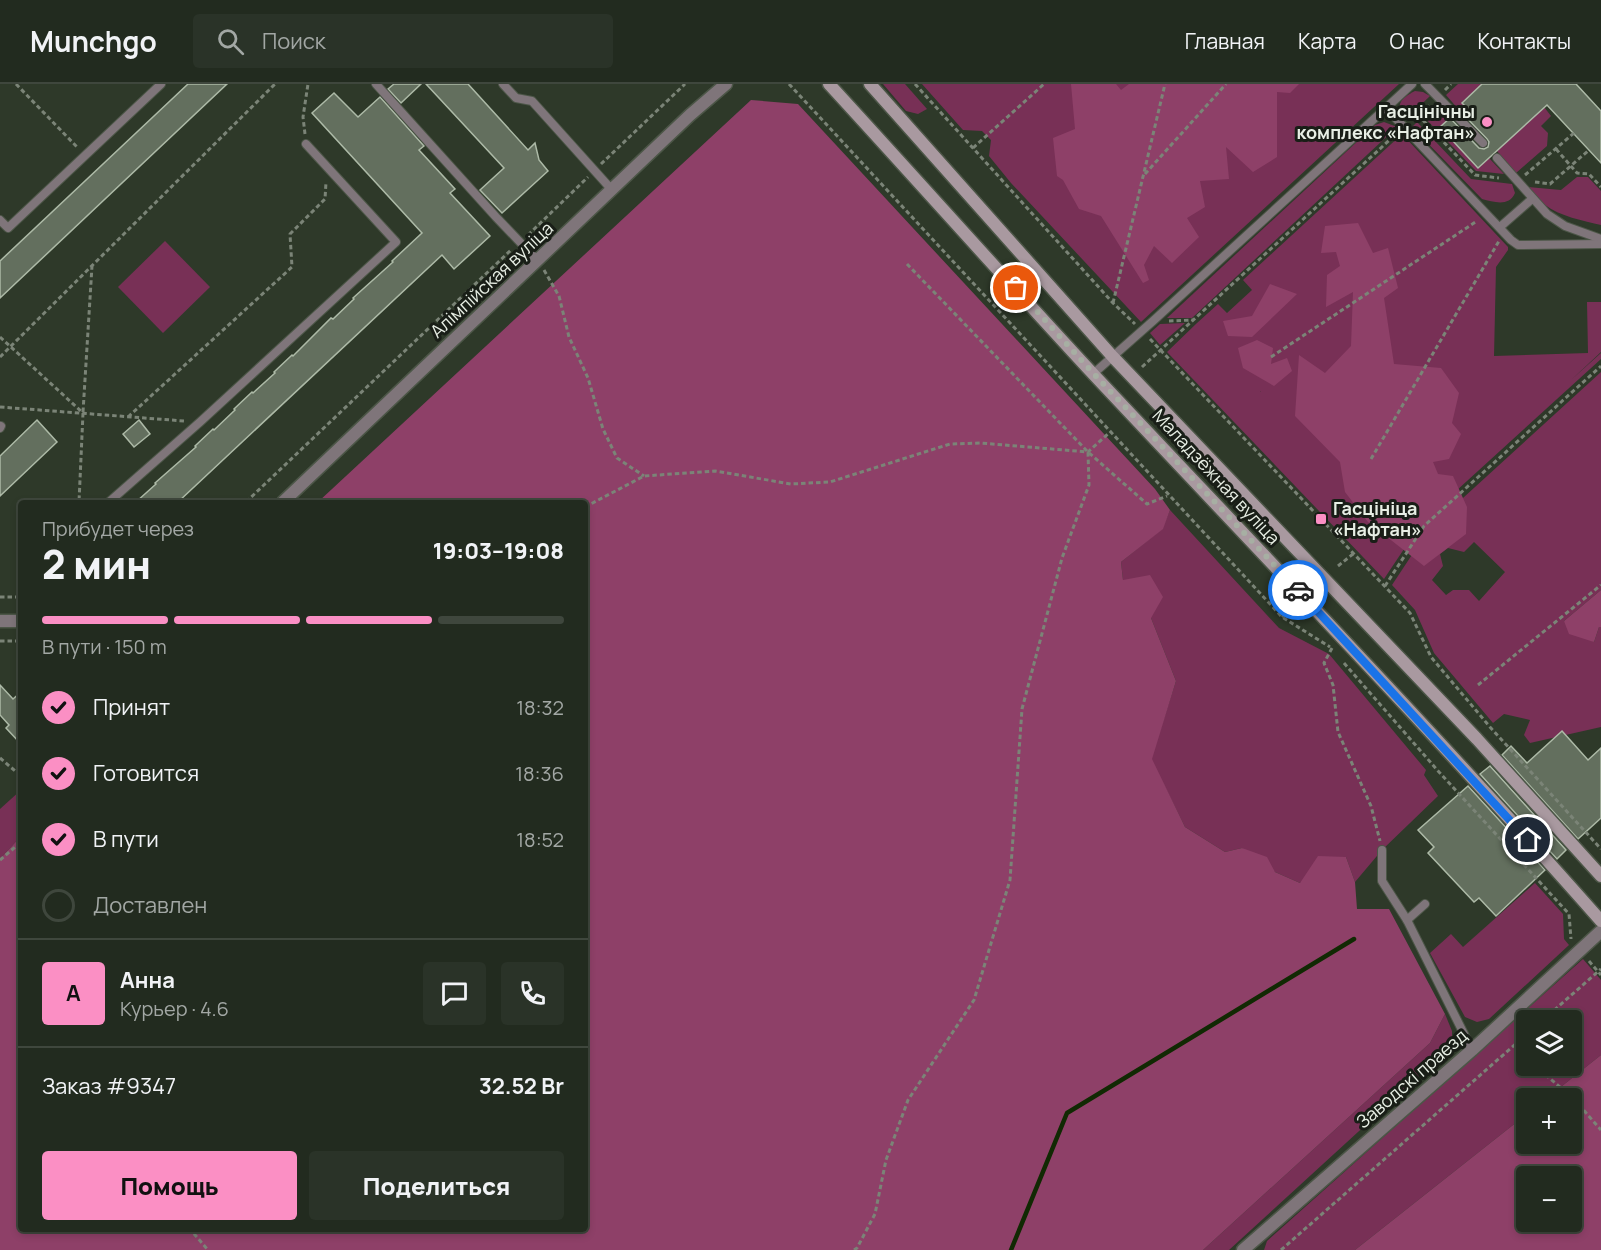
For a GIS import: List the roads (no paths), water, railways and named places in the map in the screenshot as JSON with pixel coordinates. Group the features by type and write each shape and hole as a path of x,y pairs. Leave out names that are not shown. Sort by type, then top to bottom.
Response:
{"main road":[{"name":"Маладзёжная вуліца","path":"830,84 1094,374 1325,619 1601,921"},
{"name":"Маладзёжная вуліца","path":"870,84 1113,357 1477,738 1598,872"}],"street":[{"name":"Алімпійская вуліца","path":"285,500 690,115 726,84"},
{"path":"0,621 18,621"},
{"name":"Заводскі праезд","path":"1244,1250 1473,1050 1601,931"}],"lane":[{"path":"0,220 8,228 160,84"},
{"path":"376,84 538,261"},
{"path":"503,84 516,98 532,100 612,190"},
{"path":"1094,374 1412,84"},
{"path":"1425,84 1483,143"},
{"path":"1386,108 1518,244 1601,244"},
{"path":"111,500 396,242 306,144"},
{"path":"1497,158 1547,214 1565,226 1601,239"},
{"path":"1503,230 1532,199"},
{"path":"1382,850 1382,881 1407,920 1473,1050"},
{"path":"1407,920 1425,904"}],"waterway":[{"path":"1011,1250 1067,1113 1354,939"}],"place":[{"name":"Гасцінічны комплекс «Нафтан»","path":"1487,122"},
{"name":"Гасцініца «Нафтан»","path":"1321,519"}]}
